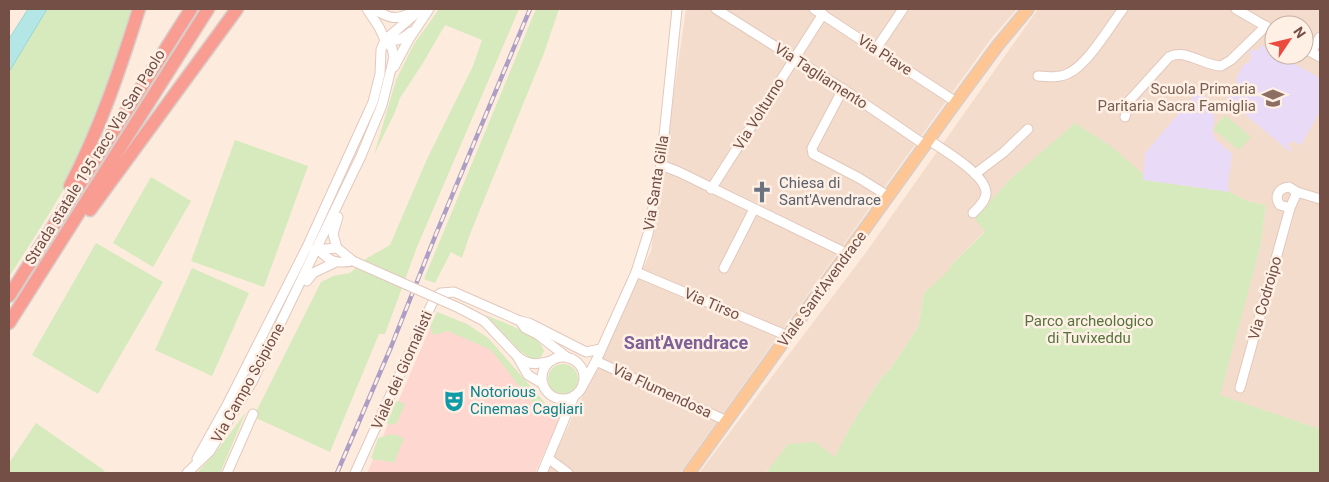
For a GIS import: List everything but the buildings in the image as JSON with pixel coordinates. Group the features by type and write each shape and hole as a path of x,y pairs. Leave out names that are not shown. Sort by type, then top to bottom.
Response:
{"highway":[{"path":"9,285 71,184 90,144 112,92 139,9"},
{"name":"Strada statale 195 racc Via San Paolo","path":"9,296 191,9"},
{"path":"30,290 44,275 79,224 237,9"},
{"name":"Strada statale 195 racc Via San Paolo","path":"9,323 205,13"}],"main road":[{"name":"Viale Sant'Avendrace","path":"689,473 956,102 998,45 1028,9"}],"street":[{"path":"367,9 385,40"},
{"path":"374,9 386,17 399,18 420,9"},
{"path":"385,40 420,9"},
{"path":"391,71 429,9"},
{"name":"Via Santa Gilla","path":"542,473 574,396 583,385 596,361 636,272 648,234 661,165 677,9"},
{"name":"Via Tagliamento","path":"716,9 959,161 975,174"},
{"name":"Via Piave","path":"814,9 956,102"},
{"path":"876,49 903,9"},
{"path":"1038,76 1055,77 1069,74 1082,64 1123,9"},
{"path":"1236,9 1264,25"},
{"name":"Via Volturno","path":"711,189 823,14"},
{"path":"385,40 394,42 404,38 417,26"},
{"path":"1124,117 1129,101 1169,57 1174,54 1186,56 1220,66 1231,60 1264,33"},
{"name":"Via Campo Scipione","path":"385,40 392,48 394,57 382,104 361,156 252,382 210,451 189,470 226,407 307,247 374,102 380,74 381,50 385,40"},
{"path":"843,90 812,148 813,154 859,178 888,196"},
{"path":"973,213 986,194 975,174 1004,152 1028,129"},
{"name":"Via Campo Scipione","path":"337,248 333,234 335,223 363,160 361,156"},
{"path":"661,165 848,254"},
{"path":"1290,208 1283,207 1278,203 1278,193 1282,188 1289,186 1297,192 1320,198"},
{"name":"Via Codroipo","path":"1240,388 1290,208 1297,192"},
{"name":"Via Campo Scipione","path":"318,248 315,237 330,207 328,199"},
{"path":"724,268 754,209"},
{"path":"318,248 337,248 353,262 459,308 484,321 524,362 537,365 556,358 568,358 578,363 583,371 583,385"},
{"path":"318,248 334,263 353,262"},
{"name":"Via Campo Scipione","path":"283,294 290,289 311,251 318,248"},
{"name":"Via Campo Scipione","path":"296,293 302,289 313,272 334,263"},
{"name":"Via Tirso","path":"636,272 788,336"},
{"name":"Viale dei Giornalisti","path":"355,473 435,297 441,293 454,292 520,322 568,358"},
{"path":"520,322 529,323 586,352 601,349"},
{"path":"578,363 601,349"},
{"path":"517,356 528,375 543,384 556,397 562,399 574,396"},
{"path":"543,384 543,371 550,361"},
{"name":"Via Flumendosa","path":"596,361 727,421"},
{"path":"227,473 253,414"},
{"path":"549,459 568,473"}],"shaded area":[{"path":"686,9 1017,9 990,40 680,473 546,473 651,251"},
{"path":"1038,9 1320,9 1320,429 1219,395 1260,248 1266,205 1250,202 1229,192 1143,180 1036,157 1009,180 976,219 985,231 950,266 952,268 924,293 918,327 891,368 881,378 850,427 835,458 768,469 766,473 699,473 864,255"},
{"name":"Scuola Primaria Paritaria Sacra Famiglia","path":"1261,45 1264,47 1264,65 1297,65 1320,78 1320,111 1301,145 1292,141 1288,145 1291,149 1290,152 1228,100 1225,92 1231,85 1236,90 1238,85 1236,79 1243,65 1248,63 1252,56 1249,54 1252,49 1257,51"},
{"path":"1198,91 1214,104 1214,127 1212,128 1214,138 1232,154 1228,184 1229,192 1143,180 1145,153"},
{"path":"437,312 467,324 488,338 545,403 563,411 535,473 367,473"}],"green space":[{"path":"47,9 134,9 107,91 92,131 74,170 43,224 9,277 9,72"},
{"path":"439,9 519,9 417,247 385,334 379,334 330,452 256,418 255,414 321,282 333,276 350,273 367,258 390,245 427,159 473,66 482,40 445,25 400,98 374,155 396,80 414,44"},
{"path":"536,9 559,9 544,53 462,258 451,252 435,283 424,279"},
{"path":"1225,115 1251,137 1239,150 1213,129"},
{"name":"Parco archeologico di Tuvixeddu","path":"1075,123 1111,146 1143,174 1143,180 1229,192 1250,202 1266,205 1260,248 1220,395 1320,429 1320,473 766,473 788,444 815,442 835,457 850,427 881,378 891,368 918,327 924,293 985,232 975,219 1009,180"},
{"path":"235,140 308,166 264,287 191,261"},
{"path":"151,177 191,201 153,267 113,243"},
{"path":"96,243 163,282 98,394 32,355"},
{"path":"192,268 249,293 212,376 155,350"},
{"path":"437,312 467,324 488,338 545,403 541,411 491,350 448,331 433,335 430,326"},
{"path":"486,315 519,329 535,339 544,351 541,357 533,360 520,351"},
{"path":"563,364 574,368 578,379 574,390 563,394 552,390 548,379 552,368"},
{"path":"396,401 405,404 397,423 388,425 386,421"},
{"path":"246,412 220,473 197,473 216,452"},
{"path":"36,423 105,471 103,473 9,473 9,463"},
{"path":"393,434 404,438 394,463 371,458 378,438"}],"water":[{"path":"28,9 47,9 9,72 9,39"}],"railway":[{"path":"337,473 530,9"}],"place":[{"name":"Scuola Primaria Paritaria Sacra Famiglia","path":"1273,98"},
{"name":"Chiesa di Sant'Avendrace","path":"762,192"},
{"name":"Notorious Cinemas Cagliari","path":"454,401"}],"district":[{"name":"Sant'Avendrace","path":"686,342"}]}
